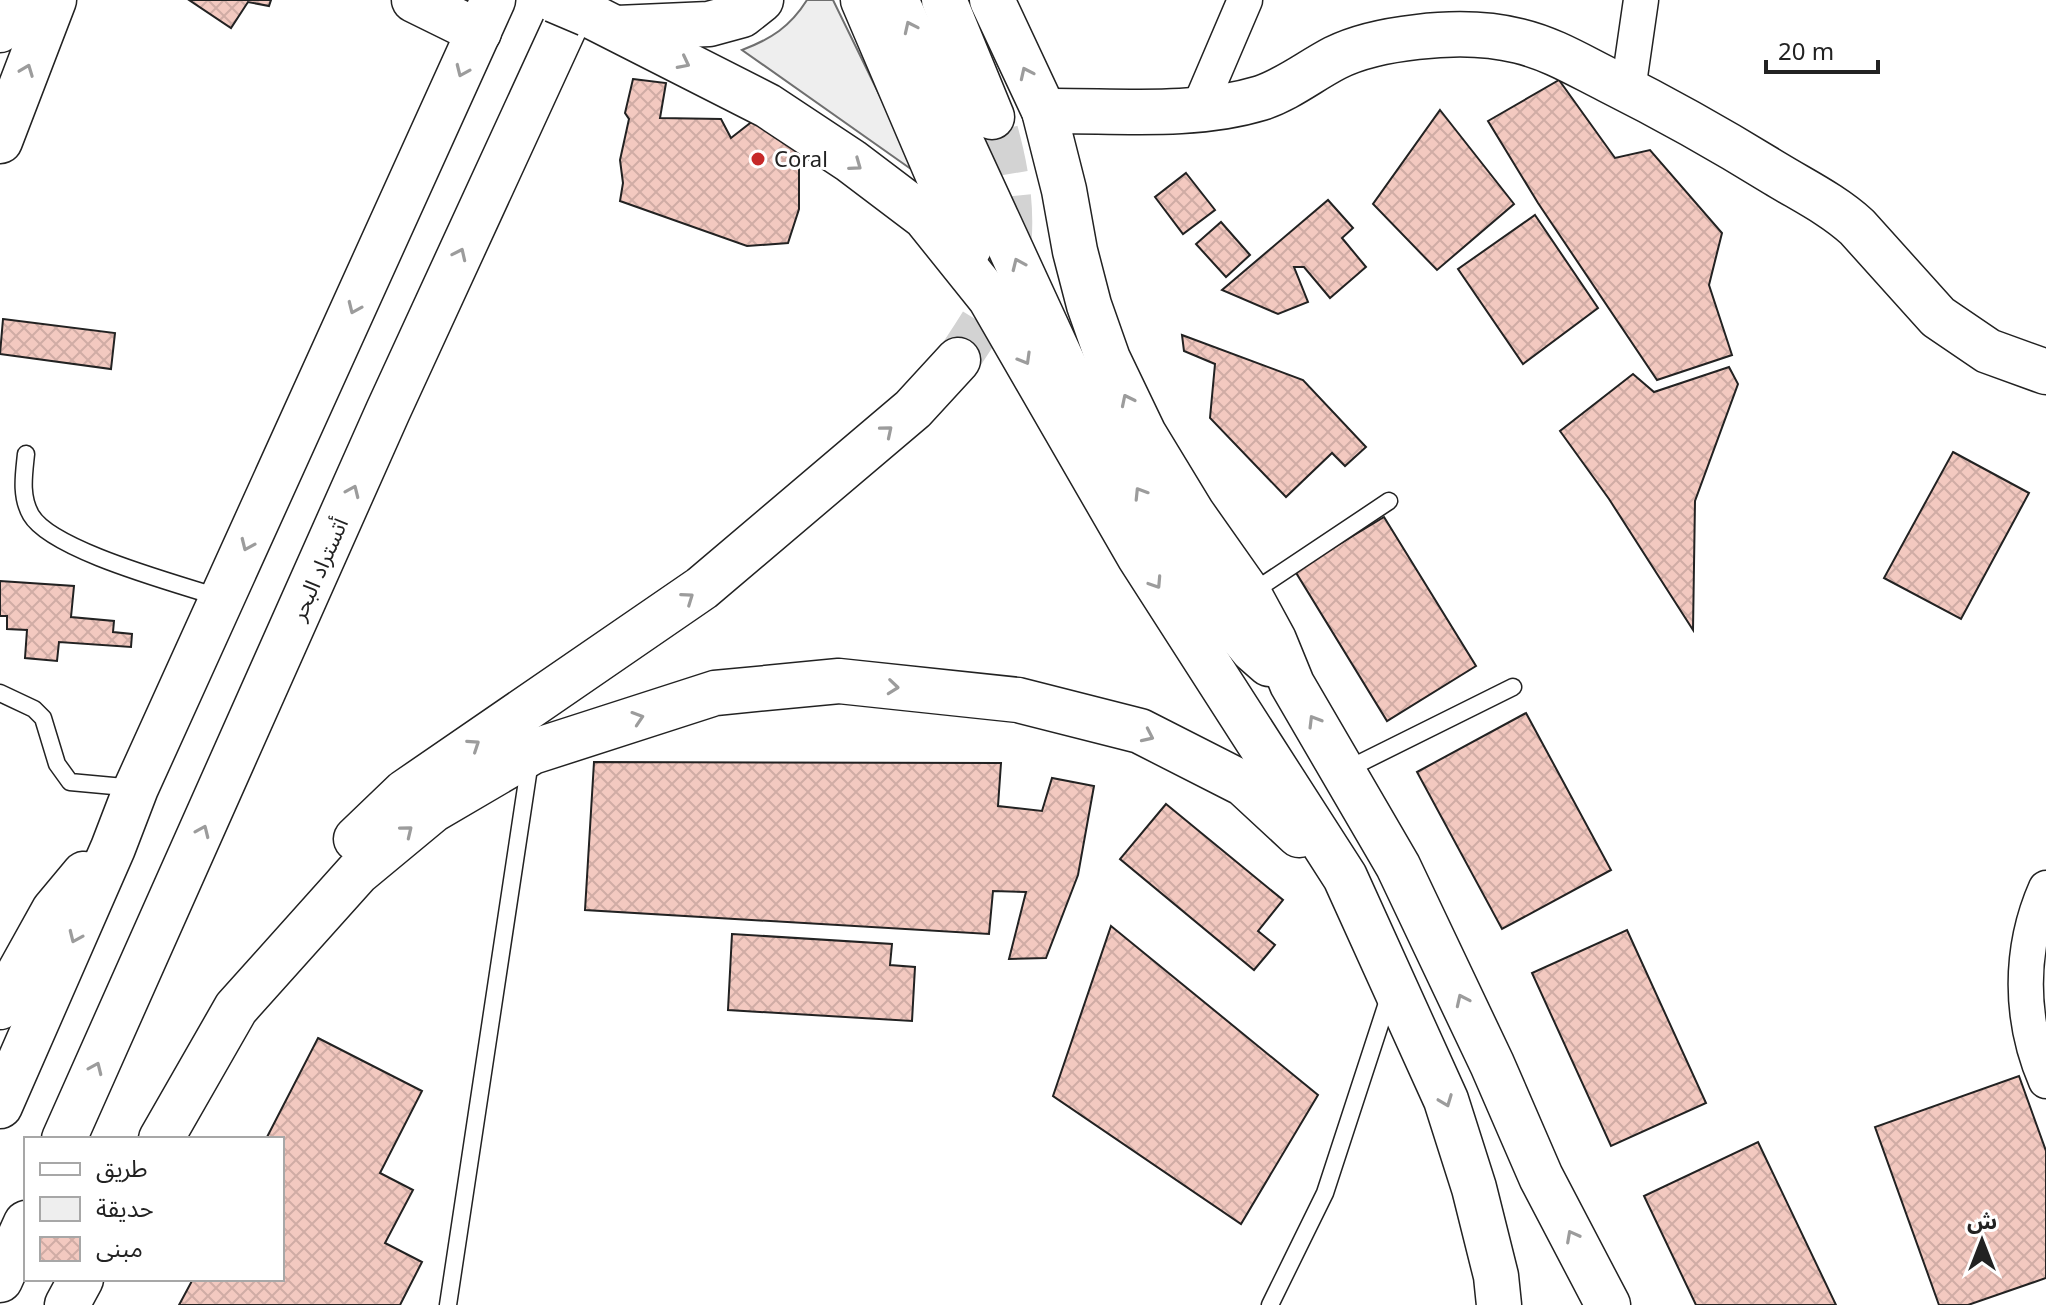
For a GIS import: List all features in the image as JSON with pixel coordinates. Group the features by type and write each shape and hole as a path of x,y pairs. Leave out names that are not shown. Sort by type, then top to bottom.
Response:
{"main road":[{"path":"0,30 13,0"},
{"path":"0,141 54,0"},
{"path":"0,1106 113,848 136,788 486,16 414,0"},
{"path":"554,0 768,106 851,161 925,217 990,298"},
{"name":"أتستراد البحر","path":"65,1137 388,411 577,0"},
{"path":"614,28 709,24 742,15 761,0"},
{"path":"863,0 990,298 1139,556 1345,877 1446,1100 1474,1188 1496,1276 1499,1305"},
{"path":"896,0 1076,391 1165,531 1221,611 1253,650 1292,684"},
{"path":"944,0 992,117"},
{"path":"992,0 1044,111 1064,190 1078,265 1108,359 1144,434 1192,513 1249,594 1274,640 1292,684 1398,866 1541,1177 1608,1305"},
{"path":"1044,111 1198,110 1230,106 1265,97 1294,84 1339,56 1361,48 1416,37 1448,35 1479,35 1518,41 1564,55 1720,139 1844,215 1938,317 1988,351 2046,372"},
{"path":"162,1137 236,1008 336,859 405,792 702,588 913,409 958,360"},
{"path":"135,1137 236,1008 357,873 433,810 532,752 715,693 839,681 1018,700 1140,731 1244,784 1345,877"},
{"path":"0,1007 54,910 82,876 113,848"},
{"path":"0,1280 24,1227"},
{"path":"12,1305 30,1281"},
{"path":"67,1305 80,1281"}],"street":[{"path":"1198,110 1245,0"},
{"path":"1628,90 1641,0"},
{"path":"2046,888 2035,914 2024,973 2036,1057 2046,1081"}],"lane":[{"path":"26,454 23,491 31,516 55,537 103,559 222,599"},
{"path":"1249,594 1389,501"},
{"path":"1344,771 1513,687"},
{"path":"0,693 34,709 43,718 57,764 70,782 136,788"},
{"path":"448,1305 532,752"},
{"path":"1270,1305 1325,1193 1393,984"}],"green space":[{"path":"807,0 833,0 918,174 742,50 779,31 794,18"}],"building":[{"path":"189,0 271,0 269,6 248,2 231,28"},
{"path":"633,79 666,83 660,118 721,119 731,138 754,120 799,153 799,209 788,243 747,246 620,201 623,183 620,160 629,119 625,113"},
{"path":"1559,80 1615,158 1650,150 1722,233 1709,285 1732,355 1657,380 1538,203 1488,121"},
{"path":"1440,110 1514,204 1437,270 1373,204"},
{"path":"1186,173 1215,210 1183,234 1155,197"},
{"path":"1328,200 1353,228 1342,238 1366,267 1330,298 1304,267 1294,267 1308,302 1278,314 1222,290"},
{"path":"1535,215 1598,308 1523,364 1458,269"},
{"path":"1221,222 1250,255 1226,277 1196,244"},
{"path":"3,319 115,333 111,369 0,354"},
{"path":"1182,335 1303,380 1366,447 1345,466 1332,453 1286,497 1210,418 1215,364 1184,351"},
{"path":"1729,367 1738,384 1695,501 1693,630 1609,499 1560,431 1633,374 1654,392"},
{"path":"1953,452 2029,493 1961,619 1884,578"},
{"path":"1384,517 1476,666 1387,721 1295,571"},
{"path":"0,581 74,586 71,617 114,621 113,632 132,634 131,647 59,642 57,661 25,658 27,630 7,629 7,616 0,616"},
{"path":"1526,713 1611,870 1502,929 1417,772"},
{"path":"594,762 1001,763 998,806 1042,811 1052,778 1094,786 1078,875 1046,958 1009,959 1026,892 993,891 989,934 585,910"},
{"path":"1166,804 1283,900 1258,931 1275,945 1254,970 1120,859"},
{"path":"1111,926 1318,1095 1241,1224 1053,1096"},
{"path":"1627,930 1706,1103 1611,1146 1532,973"},
{"path":"732,934 892,944 890,965 915,967 912,1021 728,1010"},
{"path":"318,1038 422,1091 380,1173 413,1190 385,1243 422,1262 400,1305 179,1305 192,1281 284,1281 284,1137 267,1137"},
{"path":"2019,1076 2046,1151 2046,1278 1968,1305 1939,1305 1875,1127"},
{"path":"1758,1142 1836,1305 1696,1305 1644,1196"}],"tunnel":[{"path":"958,360 997,293 1009,242 1007,179 992,117"}],"place":[{"name":"Coral","path":"758,159"}]}
